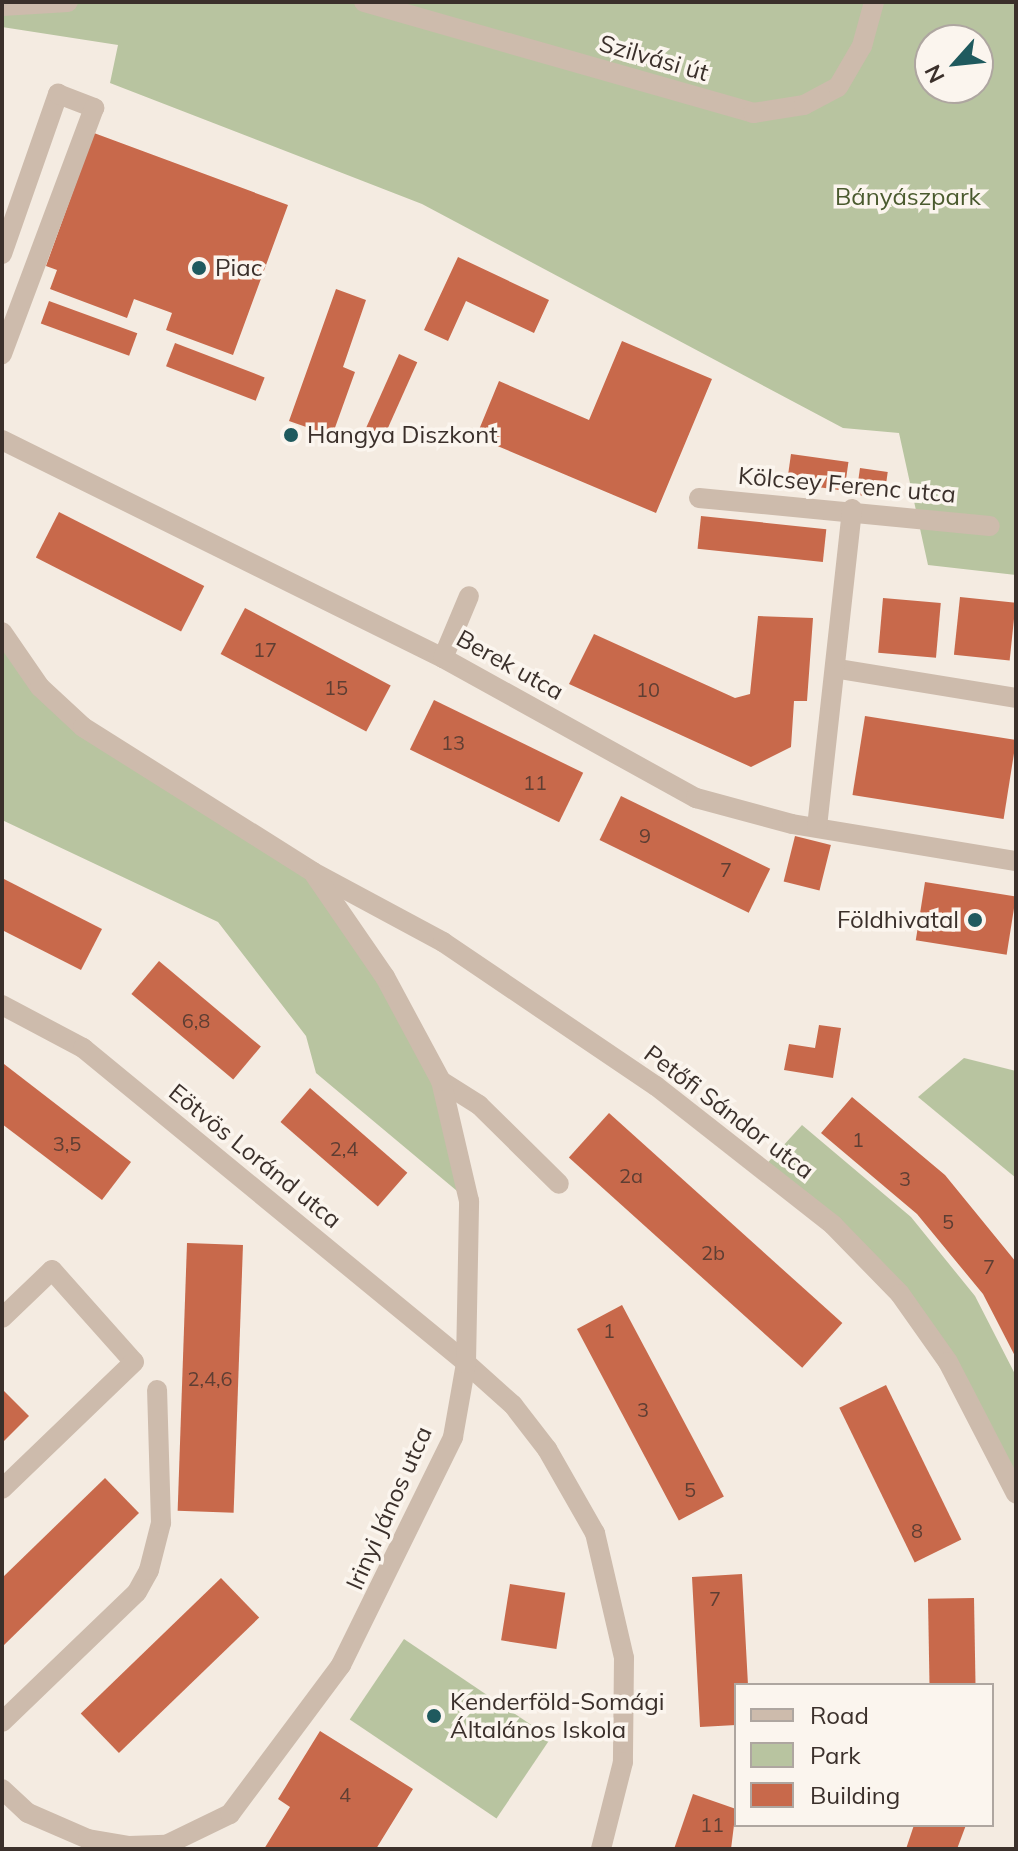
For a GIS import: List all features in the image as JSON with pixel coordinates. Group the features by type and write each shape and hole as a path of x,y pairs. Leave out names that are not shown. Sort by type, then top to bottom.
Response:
{"street":[{"path":"2,6 68,2"},
{"name":"Szilvási út","path":"364,2 753,113 804,105 838,87 862,46 874,2"},
{"path":"2,254 58,94 94,108 2,356"},
{"name":"Berek utca","path":"2,440 443,658 696,798 817,827 1016,861"},
{"name":"Kölcsey Ferenc utca","path":"699,498 852,509 990,526"},
{"path":"817,827 839,669 852,509"},
{"path":"443,658 469,596"},
{"path":"2,632 40,687 83,727 313,872"},
{"path":"839,669 1016,698"},
{"name":"Irinyi János utca","path":"2,1789 65,1840 129,1846 166,1845 230,1814 257,1783 341,1665 384,1587 453,1437 466,1363 469,1201 441,1081 385,977 313,872"},
{"name":"Petőfi Sándor utca","path":"313,872 443,942 606,1052 833,1225 900,1294 948,1362 1016,1494"},
{"name":"Eötvös Loránd utca","path":"2,1005 83,1048 466,1363 513,1405 547,1449 600,1548 624,1658 623,1762 601,1849"},
{"path":"441,1081 479,1105 559,1184"},
{"path":"2,1318 52,1270 134,1362 2,1489"},
{"path":"2,1722 137,1592 149,1570 161,1523 157,1390"}],"green space":[{"name":"Bányászpark","path":"2,2 1016,2 1016,575 928,565 899,433 843,428 422,204 110,83 118,45 2,27"},
{"path":"2,632 40,687 313,872 441,1081 469,1201 316,1073 306,1036 218,922 2,820"},
{"path":"964,1058 1016,1071 1016,1178 918,1097"},
{"path":"802,1125 911,1217 975,1296 1016,1376 1016,1468 1007,1473 900,1294 762,1169"},
{"path":"404,1639 551,1738 496,1818 350,1719"}],"building":[{"path":"94,133 288,205 233,355 166,330 172,313 134,299 127,318 50,289 57,270 46,266"},
{"path":"458,257 549,300 534,333 466,301 448,341 424,330"},
{"path":"336,289 366,300 343,367 355,372 332,436 289,421"},
{"path":"49,301 137,333 129,356 41,324"},
{"path":"622,341 712,379 656,513 476,437 499,381 589,420"},
{"path":"175,343 265,377 256,401 166,366"},
{"path":"399,354 417,362 383,439 365,431"},
{"path":"791,454 848,462 844,491 787,483"},
{"path":"860,468 888,472 884,499 856,495"},
{"path":"59,512 204,586 181,631 36,557"},
{"path":"701,516 826,529 823,562 698,549"},
{"path":"960,597 1016,603 1010,661 954,655"},
{"path":"883,598 941,603 936,658 878,653"},
{"path":"245,608 391,685 366,731 221,654"},
{"path":"758,616 813,618 807,701 794,701 791,747 751,767 569,684 594,634 735,698 750,694"},
{"path":"434,700 583,773 559,822 410,749"},
{"path":"865,716 1016,740 1004,819 852,795"},
{"path":"621,796 770,869 749,913 600,840"},
{"path":"795,836 831,845 820,891 784,882"},
{"path":"2,878 102,929 81,970 2,930"},
{"path":"925,882 1016,896 1007,955 916,940"},
{"path":"159,961 261,1046 233,1079 131,994"},
{"path":"819,1025 841,1028 833,1078 784,1070 789,1044 815,1048"},
{"path":"4,1064 131,1162 102,1200 2,1124"},
{"path":"310,1088 407,1173 378,1207 280,1122"},
{"path":"852,1097 945,1175 1016,1262 1016,1358 983,1294 917,1214 821,1133"},
{"path":"609,1113 842,1323 802,1368 569,1158"},
{"path":"187,1243 243,1245 234,1513 178,1511"},
{"path":"622,1305 724,1497 679,1521 577,1329"},
{"path":"886,1385 961,1540 915,1562 839,1408"},
{"path":"2,1389 29,1416 2,1443"},
{"path":"105,1478 139,1513 2,1647 2,1578"},
{"path":"742,1574 748,1683 734,1683 734,1725 700,1727 692,1577"},
{"path":"221,1578 259,1618 119,1753 81,1713"},
{"path":"510,1584 565,1593 556,1649 501,1640"},
{"path":"974,1598 975,1683 929,1683 928,1599"},
{"path":"320,1731 413,1789 376,1849 264,1849 290,1807 278,1799"},
{"path":"693,1794 734,1808 731,1849 674,1849"},
{"path":"913,1827 965,1827 957,1849 906,1849"}],"place":[{"name":"Piac","path":"199,268"},
{"name":"Hangya Diszkont","path":"291,435"},
{"name":"Földhivatal","path":"975,920"},
{"name":"Kenderföld-Somági Általános Iskola","path":"434,1716"}]}
